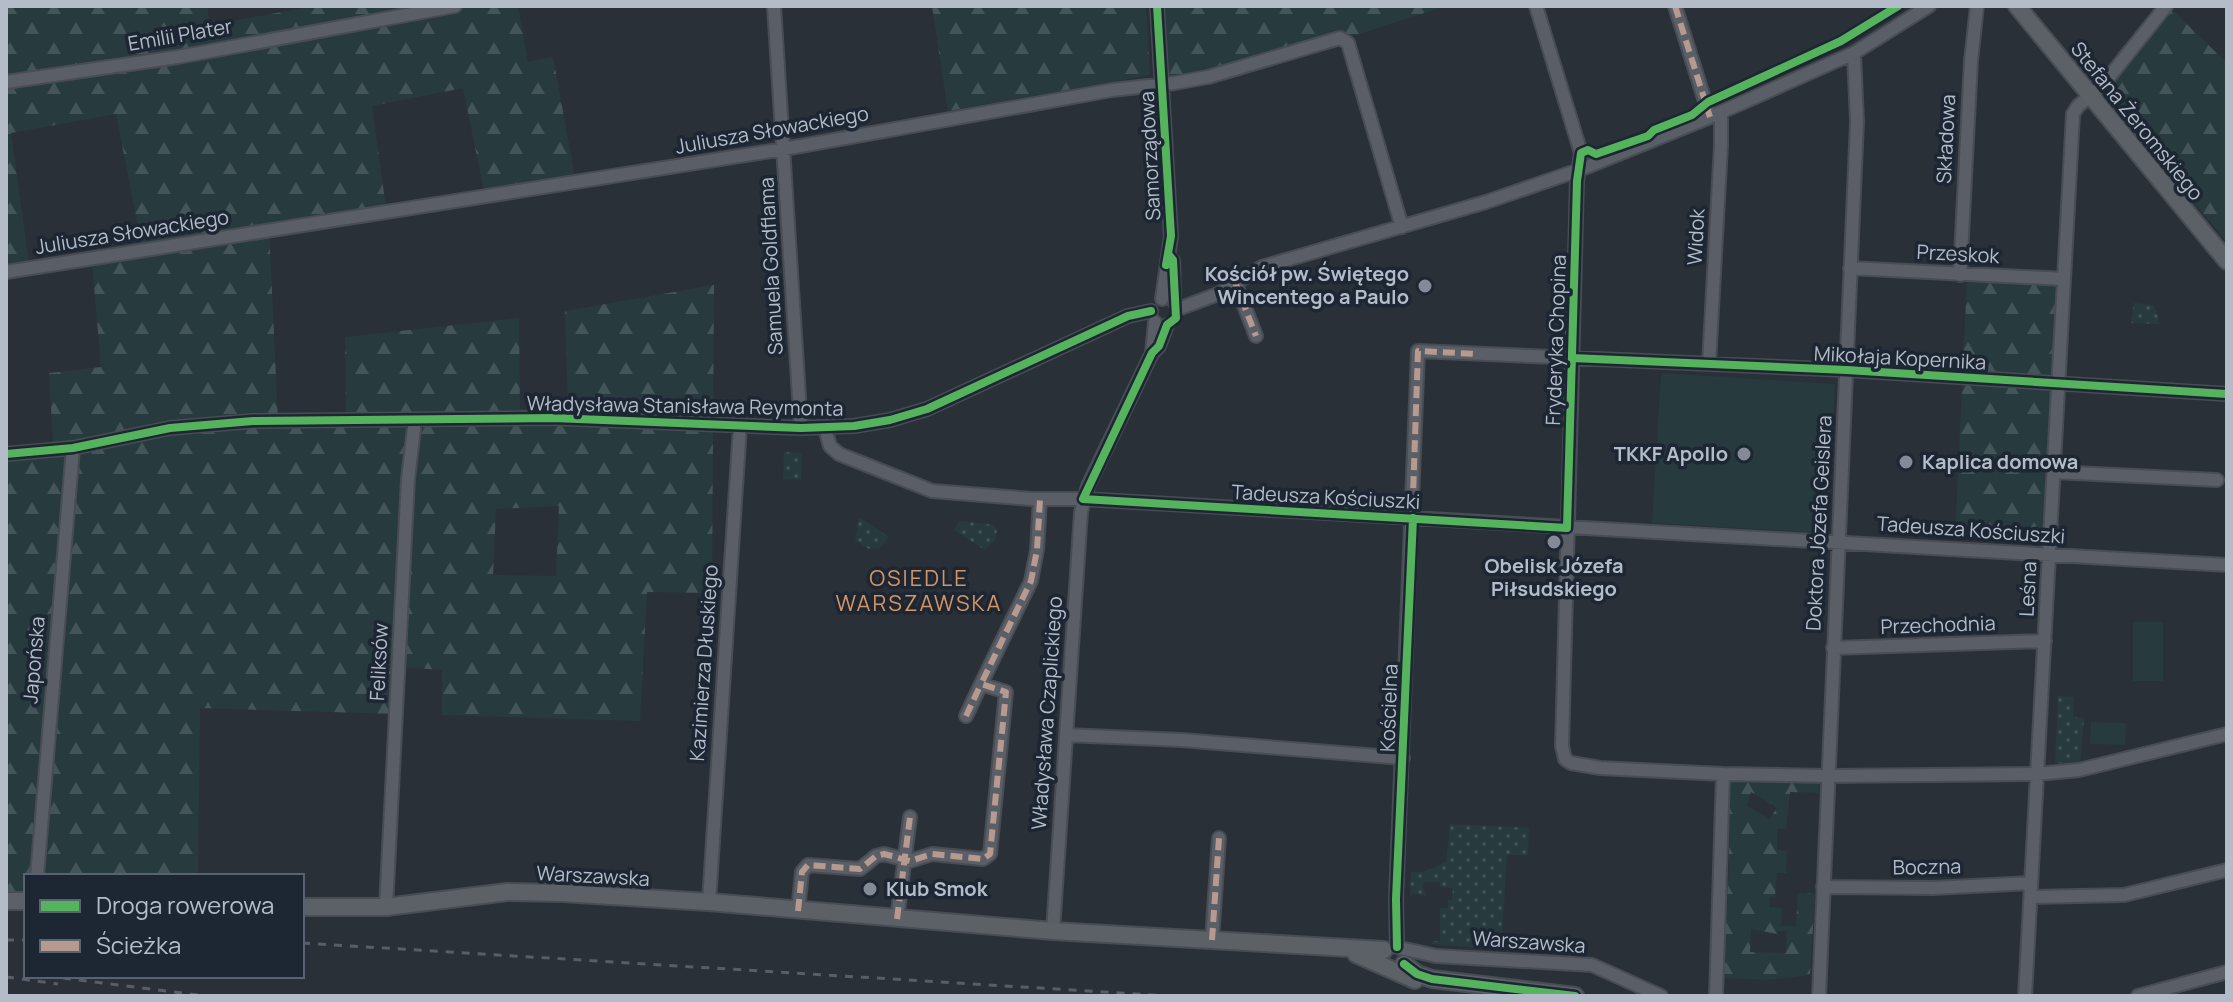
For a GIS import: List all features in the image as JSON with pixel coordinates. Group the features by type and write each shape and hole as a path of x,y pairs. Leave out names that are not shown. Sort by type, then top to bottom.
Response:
{"main road":[{"name":"Stefana Żeromskiego","path":"2017,6 2227,261"},
{"name":"Warszawska","path":"304,907 386,907 507,892 709,902 1053,931 1344,949 1394,957 1411,979 1575,996"}],"street":[{"name":"Emilii Plater","path":"6,82 178,57 455,6"},
{"name":"Samuela Goldflama","path":"774,6 801,428"},
{"name":"Samorządowa","path":"1157,6 1171,236 1169,255 1173,260 1171,303"},
{"name":"Fryderyka Chopina","path":"1536,6 1581,153 1567,528 1562,746 1565,759 1571,763 1614,768 1723,774 2037,774 2079,770 2227,734"},
{"name":"Widok","path":"1675,6 1715,115 1721,145 1709,364"},
{"path":"1083,499 1152,353 1151,344 1158,319 1155,303 1218,294 1262,267 1402,227 1579,170 1715,115 1854,53 1929,6"},
{"name":"Składowa","path":"1960,275 1971,61 1977,6"},
{"name":"Leśna","path":"2025,996 2073,114 2102,86 2166,6"},
{"name":"Juliusza Słowackiego","path":"6,272 784,149 1112,90 1208,77 1340,38 1348,43 1402,227"},
{"name":"Doktora Józefa Geislera","path":"1819,996 1857,122 1854,53"},
{"name":"Przeskok","path":"1850,268 2064,279"},
{"path":"1235,282 1256,336"},
{"path":"1158,319 1176,318 1171,303"},
{"name":"Władysława Stanisława Reymonta","path":"6,454 73,448 184,427 253,421 568,419 825,428 890,420 927,409 1128,316 1158,319"},
{"name":"Mikołaja Kopernika","path":"1418,351 1847,370 2227,394"},
{"name":"Kościelna","path":"1394,957 1418,351"},
{"name":"Feliksów","path":"386,907 408,479 415,420"},
{"name":"Kazimierza Dłuskiego","path":"709,902 740,426"},
{"name":"Tadeusza Kościuszki","path":"825,428 830,446 839,454 928,490 1040,499 1840,541 2227,565"},
{"name":"Japońska","path":"37,874 73,448"},
{"path":"2054,472 2217,480"},
{"path":"966,716 1031,581 1037,550 1040,499"},
{"name":"Władysława Czaplickiego","path":"1053,931 1083,499"},
{"name":"Przechodnia","path":"1833,648 2045,641"},
{"path":"798,911 802,872 808,865 860,869 879,855 889,854 912,861 932,854 983,859 990,854 1006,692 981,684"},
{"path":"1066,735 1181,740 1403,758"},
{"path":"1716,996 1723,774"},
{"path":"897,919 910,817"},
{"path":"1212,940 1219,838"},
{"path":"2031,897 2124,895 2227,870"},
{"name":"Boczna","path":"1823,887 1933,888 2031,883"},
{"path":"1432,979 1426,967 1436,956"},
{"name":"Warszawska","path":"1394,957 1436,956 1592,965 1661,996"},
{"path":"2138,996 2227,972"}],"green space":[{"path":"6,6 207,6 210,25 316,6 518,6 528,62 553,57 575,177 484,191 463,88 372,106 386,208 269,227 278,420 346,415 345,337 519,318 520,409 568,410 565,311 714,285 712,593 647,592 640,721 442,715 442,670 401,667 398,714 200,708 198,874 24,874 24,908 6,908 6,447 53,443 49,373 101,367 91,251 141,242 116,114 11,133 29,263 6,266","holes":["559,506 556,576 493,575 496,509"]},
{"path":"932,6 1146,6 1150,75 948,111"},
{"path":"1165,6 1446,6 1359,34 1169,78"},
{"path":"2152,6 2168,6 2227,63 2227,242 2109,100 2112,60 2155,9"},
{"path":"1967,282 2058,286 2046,541 1955,537"},
{"path":"2134,303 2154,305 2160,324 2131,323"},
{"name":"TKKF Apollo","path":"1661,373 1835,384 1828,526 1822,533 1652,523"},
{"path":"784,452 802,453 801,480 783,479"},
{"path":"859,517 889,537 880,548 869,549 855,540"},
{"path":"960,521 994,525 997,530 995,540 985,550 954,530"},
{"path":"2133,622 2163,622 2163,681 2133,681"},
{"path":"2058,696 2074,697 2073,717 2084,718 2080,765 2055,763"},
{"path":"2091,722 2126,723 2125,745 2090,744"},
{"path":"1732,779 1820,782 1819,793 1790,792 1786,829 1777,829 1777,850 1787,851 1786,873 1777,873 1775,896 1770,897 1769,907 1782,908 1781,926 1796,926 1798,893 1815,894 1810,975 1767,980 1723,978 1729,860 1728,782","holes":["1751,792 1777,807 1770,819 1747,806","1751,929 1777,934 1778,931 1787,931 1786,953 1750,952"]},
{"path":"1450,824 1529,828 1528,855 1507,855 1502,936 1507,937 1506,950 1432,944 1433,941 1440,941 1440,908 1448,908 1453,888 1440,887 1440,882 1424,882 1427,896 1412,893 1410,899 1411,872 1423,872 1446,862"}],"railway":[{"path":"6,940 24,940"},
{"path":"304,943 1170,996"},
{"path":"6,977 58,984"},
{"path":"63,978 205,996"}],"marked path":[{"path":"1675,6 1710,117"},
{"path":"1235,282 1256,336"},
{"path":"1412,524 1418,351 1478,354"},
{"path":"798,911 802,872 808,865 860,869 876,856 884,854 910,861 932,854 983,859 990,854 1006,692 981,684 1031,581 1037,550 1040,499"},
{"path":"966,716 981,684"},
{"path":"897,919 910,817"},
{"path":"1212,940 1219,838"}],"cycle path":[{"path":"1157,6 1171,236 1166,265"},
{"path":"1169,255 1173,260 1176,318 1167,325 1159,346 1152,353 1083,499 1567,528 1577,181 1581,153 1588,150 1596,154 1648,136 1654,130 1692,115 1708,102 1841,41 1898,6"},
{"path":"6,454 73,448 170,428 253,421 554,418 801,428 854,426 927,409 1128,316 1151,311"},
{"path":"1572,358 1847,370 2227,394"},
{"path":"1397,947 1396,899 1413,518"},
{"path":"1404,964 1417,974 1432,979 1575,996"}],"place":[{"name":"Kościół pw. Świętego Wincentego a Paulo","path":"1425,286"},
{"name":"TKKF Apollo","path":"1744,454"},
{"name":"Kaplica domowa","path":"1906,462"},
{"name":"Obelisk Józefa Piłsudskiego","path":"1554,542"},
{"name":"Klub Smok","path":"870,889"}],"district":[{"name":"OSIEDLE WARSZAWSKA","path":"919,590"}]}
